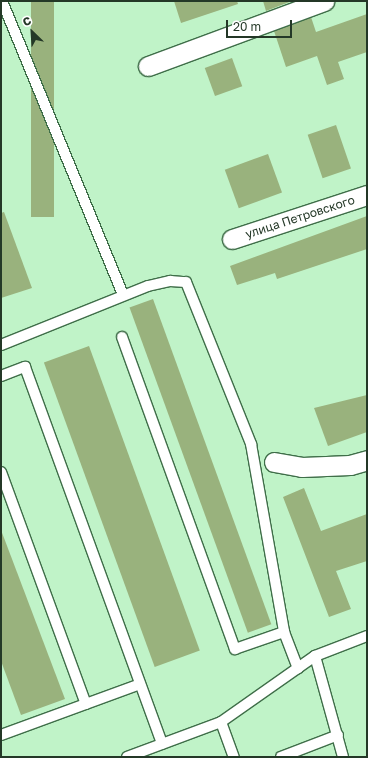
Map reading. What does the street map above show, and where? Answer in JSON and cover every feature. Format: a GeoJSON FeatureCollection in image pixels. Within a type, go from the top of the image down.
{"type":"FeatureCollection","features":[{"type":"Feature","properties":{"kind":"street"},"geometry":{"type":"LineString","coordinates":[[148,66],[324,1]]}},
{"type":"Feature","properties":{"kind":"street","name":"улица Петровского"},"geometry":{"type":"LineString","coordinates":[[232,239],[367,195]]}},
{"type":"Feature","properties":{"kind":"street"},"geometry":{"type":"LineString","coordinates":[[274,462],[302,467],[350,465],[367,460]]}},
{"type":"Feature","properties":{"kind":"lane"},"geometry":{"type":"LineString","coordinates":[[2,1],[123,295]]}},
{"type":"Feature","properties":{"kind":"lane"},"geometry":{"type":"LineString","coordinates":[[1,345],[123,295],[170,281],[186,282],[251,444],[284,632],[298,668]]}},
{"type":"Feature","properties":{"kind":"lane"},"geometry":{"type":"LineString","coordinates":[[122,337],[235,649],[284,632]]}},
{"type":"Feature","properties":{"kind":"lane"},"geometry":{"type":"LineString","coordinates":[[1,376],[24,367],[162,744]]}},
{"type":"Feature","properties":{"kind":"lane"},"geometry":{"type":"LineString","coordinates":[[1,472],[86,704]]}},
{"type":"Feature","properties":{"kind":"lane"},"geometry":{"type":"LineString","coordinates":[[127,757],[221,722],[315,656],[367,636]]}},
{"type":"Feature","properties":{"kind":"lane"},"geometry":{"type":"LineString","coordinates":[[315,656],[343,757]]}},
{"type":"Feature","properties":{"kind":"lane"},"geometry":{"type":"LineString","coordinates":[[1,735],[140,684]]}},
{"type":"Feature","properties":{"kind":"lane"},"geometry":{"type":"LineString","coordinates":[[221,722],[234,757]]}},
{"type":"Feature","properties":{"kind":"lane"},"geometry":{"type":"LineString","coordinates":[[281,757],[338,735]]}},
{"type":"Feature","properties":{"kind":"building"},"geometry":{"type":"Polygon","coordinates":[[[31,1],[54,1],[54,217],[31,217],[31,1]]]}},
{"type":"Feature","properties":{"kind":"building"},"geometry":{"type":"Polygon","coordinates":[[[174,1],[237,1],[238,4],[181,23],[174,1]]]}},
{"type":"Feature","properties":{"kind":"building"},"geometry":{"type":"Polygon","coordinates":[[[263,1],[292,1],[266,11],[263,1]]]}},
{"type":"Feature","properties":{"kind":"building"},"geometry":{"type":"Polygon","coordinates":[[[367,14],[367,52],[338,62],[344,79],[327,85],[317,56],[286,67],[274,31],[311,17],[316,32],[367,14]]]}},
{"type":"Feature","properties":{"kind":"building"},"geometry":{"type":"Polygon","coordinates":[[[232,58],[242,86],[215,96],[205,68],[232,58]]]}},
{"type":"Feature","properties":{"kind":"building"},"geometry":{"type":"Polygon","coordinates":[[[336,125],[351,168],[323,178],[308,135],[336,125]]]}},
{"type":"Feature","properties":{"kind":"building"},"geometry":{"type":"Polygon","coordinates":[[[268,154],[282,193],[239,208],[225,170],[268,154]]]}},
{"type":"Feature","properties":{"kind":"building"},"geometry":{"type":"Polygon","coordinates":[[[4,212],[32,288],[1,298],[1,213],[4,212]]]}},
{"type":"Feature","properties":{"kind":"building"},"geometry":{"type":"Polygon","coordinates":[[[367,216],[367,249],[277,279],[275,273],[237,285],[230,266],[367,216]]]}},
{"type":"Feature","properties":{"kind":"building"},"geometry":{"type":"Polygon","coordinates":[[[153,299],[271,624],[248,633],[130,308],[153,299]]]}},
{"type":"Feature","properties":{"kind":"building"},"geometry":{"type":"Polygon","coordinates":[[[89,346],[200,650],[155,667],[44,362],[89,346]]]}},
{"type":"Feature","properties":{"kind":"building"},"geometry":{"type":"Polygon","coordinates":[[[367,395],[367,432],[328,446],[314,408],[367,395]]]}},
{"type":"Feature","properties":{"kind":"building"},"geometry":{"type":"Polygon","coordinates":[[[304,488],[321,531],[367,514],[367,561],[336,571],[351,609],[329,617],[283,497],[304,488]]]}},
{"type":"Feature","properties":{"kind":"building"},"geometry":{"type":"Polygon","coordinates":[[[1,530],[65,699],[21,715],[1,661],[1,530]]]}}]}
